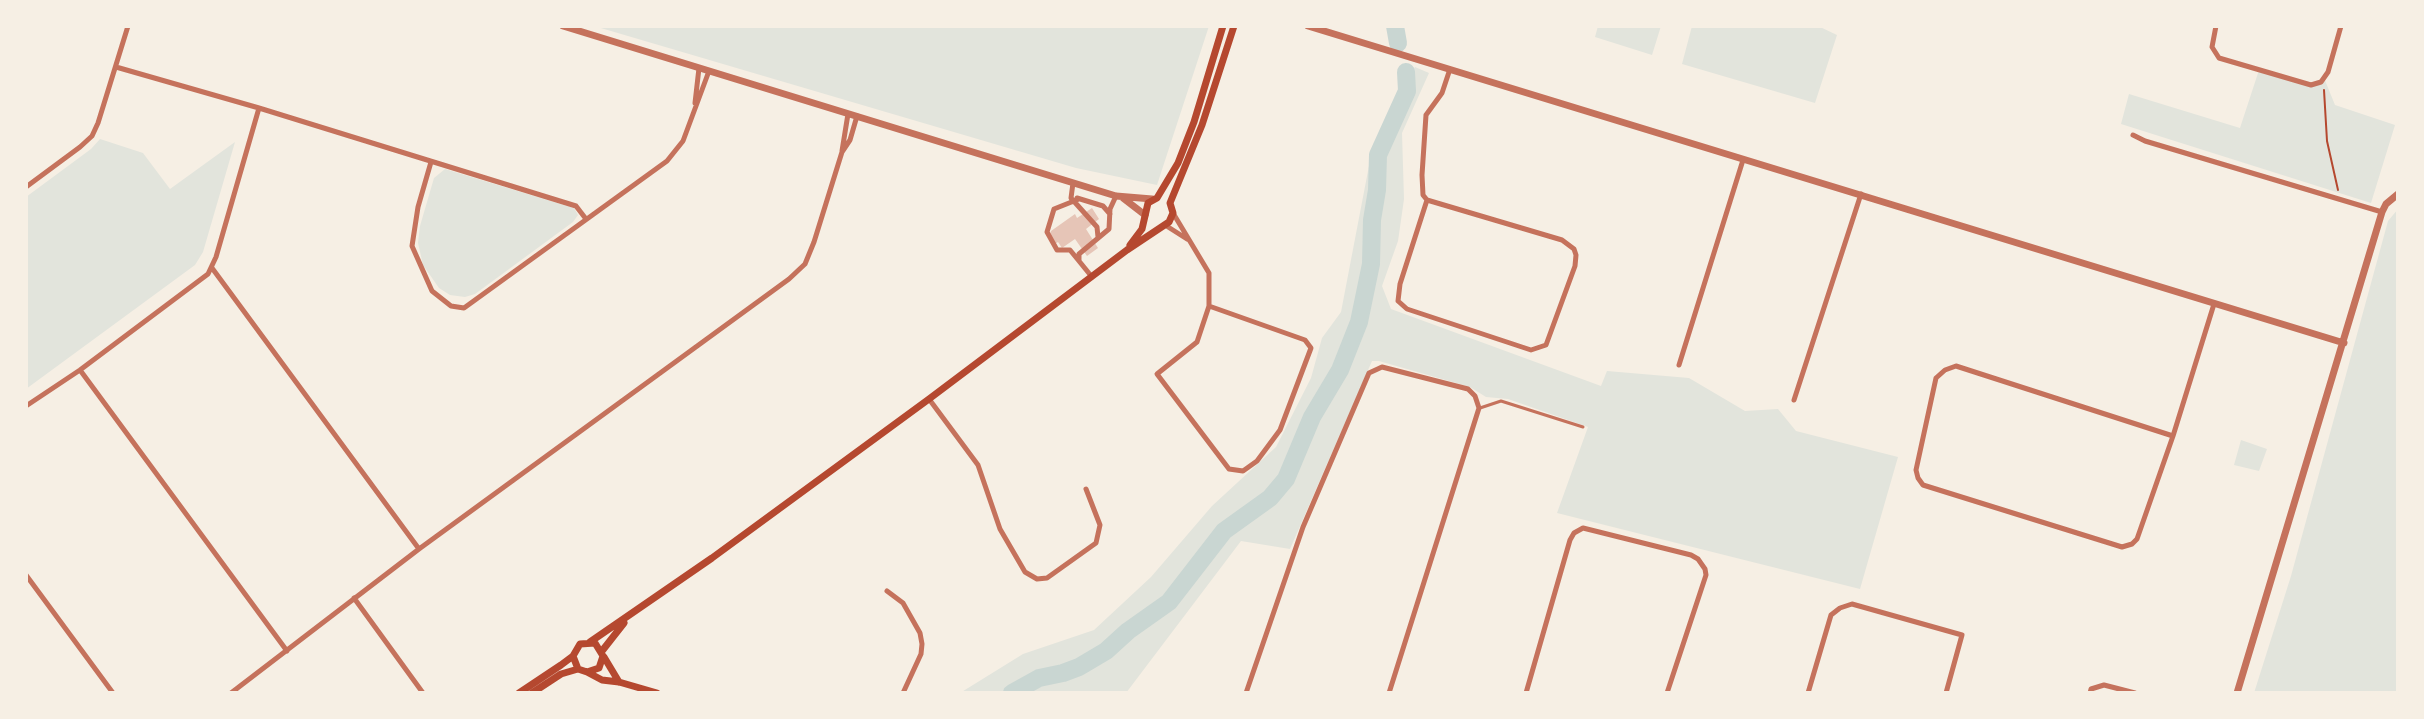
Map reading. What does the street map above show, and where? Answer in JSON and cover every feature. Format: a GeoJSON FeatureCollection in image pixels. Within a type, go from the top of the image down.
{"type":"FeatureCollection","features":[{"type":"Feature","properties":{"kind":"main road"},"geometry":{"type":"LineString","coordinates":[[1127,250],[1145,217],[1146,208],[1178,163],[1194,122],[1223,26]]}},
{"type":"Feature","properties":{"kind":"main road"},"geometry":{"type":"LineString","coordinates":[[519,693],[573,656],[576,647],[590,642],[628,618],[1163,225],[1173,213],[1170,203],[1202,125],[1234,26]]}},
{"type":"Feature","properties":{"kind":"main road"},"geometry":{"type":"LineString","coordinates":[[1154,199],[1170,203]]}},
{"type":"Feature","properties":{"kind":"main road"},"geometry":{"type":"LineString","coordinates":[[1145,217],[1163,225]]}},
{"type":"Feature","properties":{"kind":"main road"},"geometry":{"type":"LineString","coordinates":[[587,672],[599,668],[603,654],[628,618]]}},
{"type":"Feature","properties":{"kind":"main road"},"geometry":{"type":"LineString","coordinates":[[590,642],[603,654],[619,682]]}},
{"type":"Feature","properties":{"kind":"main road"},"geometry":{"type":"LineString","coordinates":[[573,656],[578,669]]}},
{"type":"Feature","properties":{"kind":"main road"},"geometry":{"type":"LineString","coordinates":[[532,693],[561,674],[578,669],[602,680],[657,693]]}},
{"type":"Feature","properties":{"kind":"street"},"geometry":{"type":"LineString","coordinates":[[26,187],[92,136],[128,26]]}},
{"type":"Feature","properties":{"kind":"street"},"geometry":{"type":"LineString","coordinates":[[563,26],[590,30],[699,68],[1072,186],[1119,197],[1154,199]]}},
{"type":"Feature","properties":{"kind":"street"},"geometry":{"type":"LineString","coordinates":[[1308,26],[2344,343]]}},
{"type":"Feature","properties":{"kind":"street"},"geometry":{"type":"LineString","coordinates":[[2216,26],[2212,47],[2219,58],[2311,85],[2321,82],[2328,72],[2341,26]]}},
{"type":"Feature","properties":{"kind":"street"},"geometry":{"type":"LineString","coordinates":[[116,67],[576,206],[586,219]]}},
{"type":"Feature","properties":{"kind":"street"},"geometry":{"type":"LineString","coordinates":[[431,162],[418,207],[412,246],[432,291],[451,306],[464,308],[667,161],[683,141],[695,104],[699,68]]}},
{"type":"Feature","properties":{"kind":"street"},"geometry":{"type":"LineString","coordinates":[[1427,200],[1397,294],[1401,305],[1531,350],[1546,345],[1575,266],[1574,249],[1562,240],[1427,200],[1423,195],[1425,121],[1442,93],[1450,69]]}},
{"type":"Feature","properties":{"kind":"street"},"geometry":{"type":"LineString","coordinates":[[695,104],[709,71]]}},
{"type":"Feature","properties":{"kind":"street"},"geometry":{"type":"LineString","coordinates":[[26,406],[200,281],[212,268],[259,108]]}},
{"type":"Feature","properties":{"kind":"street"},"geometry":{"type":"LineString","coordinates":[[231,693],[419,549],[789,279],[805,264],[814,242],[852,115]]}},
{"type":"Feature","properties":{"kind":"street"},"geometry":{"type":"LineString","coordinates":[[2133,135],[2382,212]]}},
{"type":"Feature","properties":{"kind":"street"},"geometry":{"type":"LineString","coordinates":[[1679,365],[1743,158]]}},
{"type":"Feature","properties":{"kind":"street"},"geometry":{"type":"LineString","coordinates":[[1072,186],[1076,200],[1097,227],[1099,234],[1095,241]]}},
{"type":"Feature","properties":{"kind":"street"},"geometry":{"type":"LineString","coordinates":[[1794,400],[1861,194]]}},
{"type":"Feature","properties":{"kind":"street"},"geometry":{"type":"LineString","coordinates":[[2237,693],[2382,212],[2398,194]]}},
{"type":"Feature","properties":{"kind":"street"},"geometry":{"type":"LineString","coordinates":[[1079,261],[1081,251],[1109,229],[1110,215],[1119,197]]}},
{"type":"Feature","properties":{"kind":"street"},"geometry":{"type":"LineString","coordinates":[[1119,197],[1145,217]]}},
{"type":"Feature","properties":{"kind":"street"},"geometry":{"type":"LineString","coordinates":[[1092,277],[1070,250],[1057,250],[1047,232],[1054,209],[1076,200],[1106,208],[1110,215]]}},
{"type":"Feature","properties":{"kind":"street"},"geometry":{"type":"LineString","coordinates":[[1173,213],[1209,273],[1209,306],[1197,342],[1157,374],[1229,469],[1243,471],[1257,461],[1280,430],[1311,348],[1305,340],[1209,306]]}},
{"type":"Feature","properties":{"kind":"street"},"geometry":{"type":"LineString","coordinates":[[1163,225],[1187,239]]}},
{"type":"Feature","properties":{"kind":"street"},"geometry":{"type":"LineString","coordinates":[[212,268],[419,549]]}},
{"type":"Feature","properties":{"kind":"street"},"geometry":{"type":"LineString","coordinates":[[2173,436],[1956,366],[1936,378],[1916,470],[1923,485],[2124,547],[2137,539],[2173,436],[2215,303]]}},
{"type":"Feature","properties":{"kind":"street"},"geometry":{"type":"LineString","coordinates":[[1246,693],[1303,527],[1369,373],[1382,367],[1468,389],[1475,396],[1479,408],[1389,693]]}},
{"type":"Feature","properties":{"kind":"street"},"geometry":{"type":"LineString","coordinates":[[80,370],[287,651]]}},
{"type":"Feature","properties":{"kind":"street"},"geometry":{"type":"LineString","coordinates":[[929,399],[978,465],[1000,529],[1025,572],[1037,579],[1047,578],[1096,543],[1100,525],[1086,489]]}},
{"type":"Feature","properties":{"kind":"street"},"geometry":{"type":"LineString","coordinates":[[1526,693],[1570,540],[1574,533],[1583,528],[1691,555],[1705,569],[1706,575],[1667,693]]}},
{"type":"Feature","properties":{"kind":"street"},"geometry":{"type":"LineString","coordinates":[[26,575],[113,693]]}},
{"type":"Feature","properties":{"kind":"street"},"geometry":{"type":"LineString","coordinates":[[887,591],[903,603],[920,633],[922,644],[921,654],[903,693]]}},
{"type":"Feature","properties":{"kind":"street"},"geometry":{"type":"LineString","coordinates":[[354,598],[423,693]]}},
{"type":"Feature","properties":{"kind":"street"},"geometry":{"type":"LineString","coordinates":[[1808,693],[1831,615],[1852,604],[1962,635],[1946,693]]}},
{"type":"Feature","properties":{"kind":"street"},"geometry":{"type":"LineString","coordinates":[[2090,693],[2091,689],[2104,685],[2135,693]]}},
{"type":"Feature","properties":{"kind":"lane"},"geometry":{"type":"LineString","coordinates":[[1479,408],[1501,401],[1583,427]]}},
{"type":"Feature","properties":{"kind":"path"},"geometry":{"type":"LineString","coordinates":[[2321,82],[2326,102],[2324,121],[2327,141],[2338,188],[2335,199]]}},
{"type":"Feature","properties":{"kind":"shaded area"},"geometry":{"type":"Polygon","coordinates":[[[594,26],[1209,26],[1157,185],[1076,168],[594,26]]]}},
{"type":"Feature","properties":{"kind":"shaded area"},"geometry":{"type":"Polygon","coordinates":[[[1598,26],[1661,26],[1652,55],[1595,37],[1598,26]]]}},
{"type":"Feature","properties":{"kind":"shaded area"},"geometry":{"type":"Polygon","coordinates":[[[1692,26],[1818,26],[1837,35],[1815,103],[1682,64],[1692,26]]]}},
{"type":"Feature","properties":{"kind":"shaded area"},"geometry":{"type":"Polygon","coordinates":[[[1415,67],[1429,73],[1402,133],[1404,199],[1398,241],[1382,286],[1391,309],[1601,386],[1607,371],[1689,378],[1745,411],[1778,409],[1796,431],[1898,457],[1860,589],[1557,513],[1588,427],[1508,399],[1486,397],[1470,387],[1372,361],[1290,549],[1241,541],[1126,693],[960,693],[1023,654],[1094,630],[1151,577],[1212,506],[1276,447],[1311,378],[1322,338],[1341,312],[1372,150],[1415,67]]]}},
{"type":"Feature","properties":{"kind":"shaded area"},"geometry":{"type":"Polygon","coordinates":[[[2259,70],[2307,85],[2324,78],[2335,105],[2395,125],[2371,203],[2121,124],[2129,94],[2240,128],[2259,70]]]}},
{"type":"Feature","properties":{"kind":"shaded area"},"geometry":{"type":"Polygon","coordinates":[[[100,139],[143,153],[170,189],[235,142],[203,252],[195,265],[26,389],[26,197],[100,139]]]}},
{"type":"Feature","properties":{"kind":"shaded area"},"geometry":{"type":"Polygon","coordinates":[[[445,169],[574,208],[578,215],[573,222],[475,294],[465,297],[450,295],[439,288],[423,265],[418,243],[434,178],[445,169]]]}},
{"type":"Feature","properties":{"kind":"shaded area"},"geometry":{"type":"Polygon","coordinates":[[[2398,209],[2398,693],[2254,693],[2291,576],[2388,221],[2398,209]]]}},
{"type":"Feature","properties":{"kind":"shaded area"},"geometry":{"type":"Polygon","coordinates":[[[2241,440],[2267,449],[2259,471],[2234,465],[2241,440]]]}},
{"type":"Feature","properties":{"kind":"building"},"geometry":{"type":"Polygon","coordinates":[[[1092,208],[1099,219],[1086,229],[1098,248],[1087,256],[1075,239],[1062,248],[1058,242],[1055,244],[1049,236],[1051,231],[1075,214],[1077,218],[1092,208]]]}},
{"type":"Feature","properties":{"kind":"waterway"},"geometry":{"type":"LineString","coordinates":[[1395,26],[1398,43]]}},
{"type":"Feature","properties":{"kind":"waterway"},"geometry":{"type":"LineString","coordinates":[[1012,693],[1039,678],[1079,667],[1106,651],[1169,602],[1224,531],[1270,498],[1286,479],[1312,417],[1340,370],[1359,322],[1371,264],[1378,155],[1407,91],[1406,72]]}}]}
